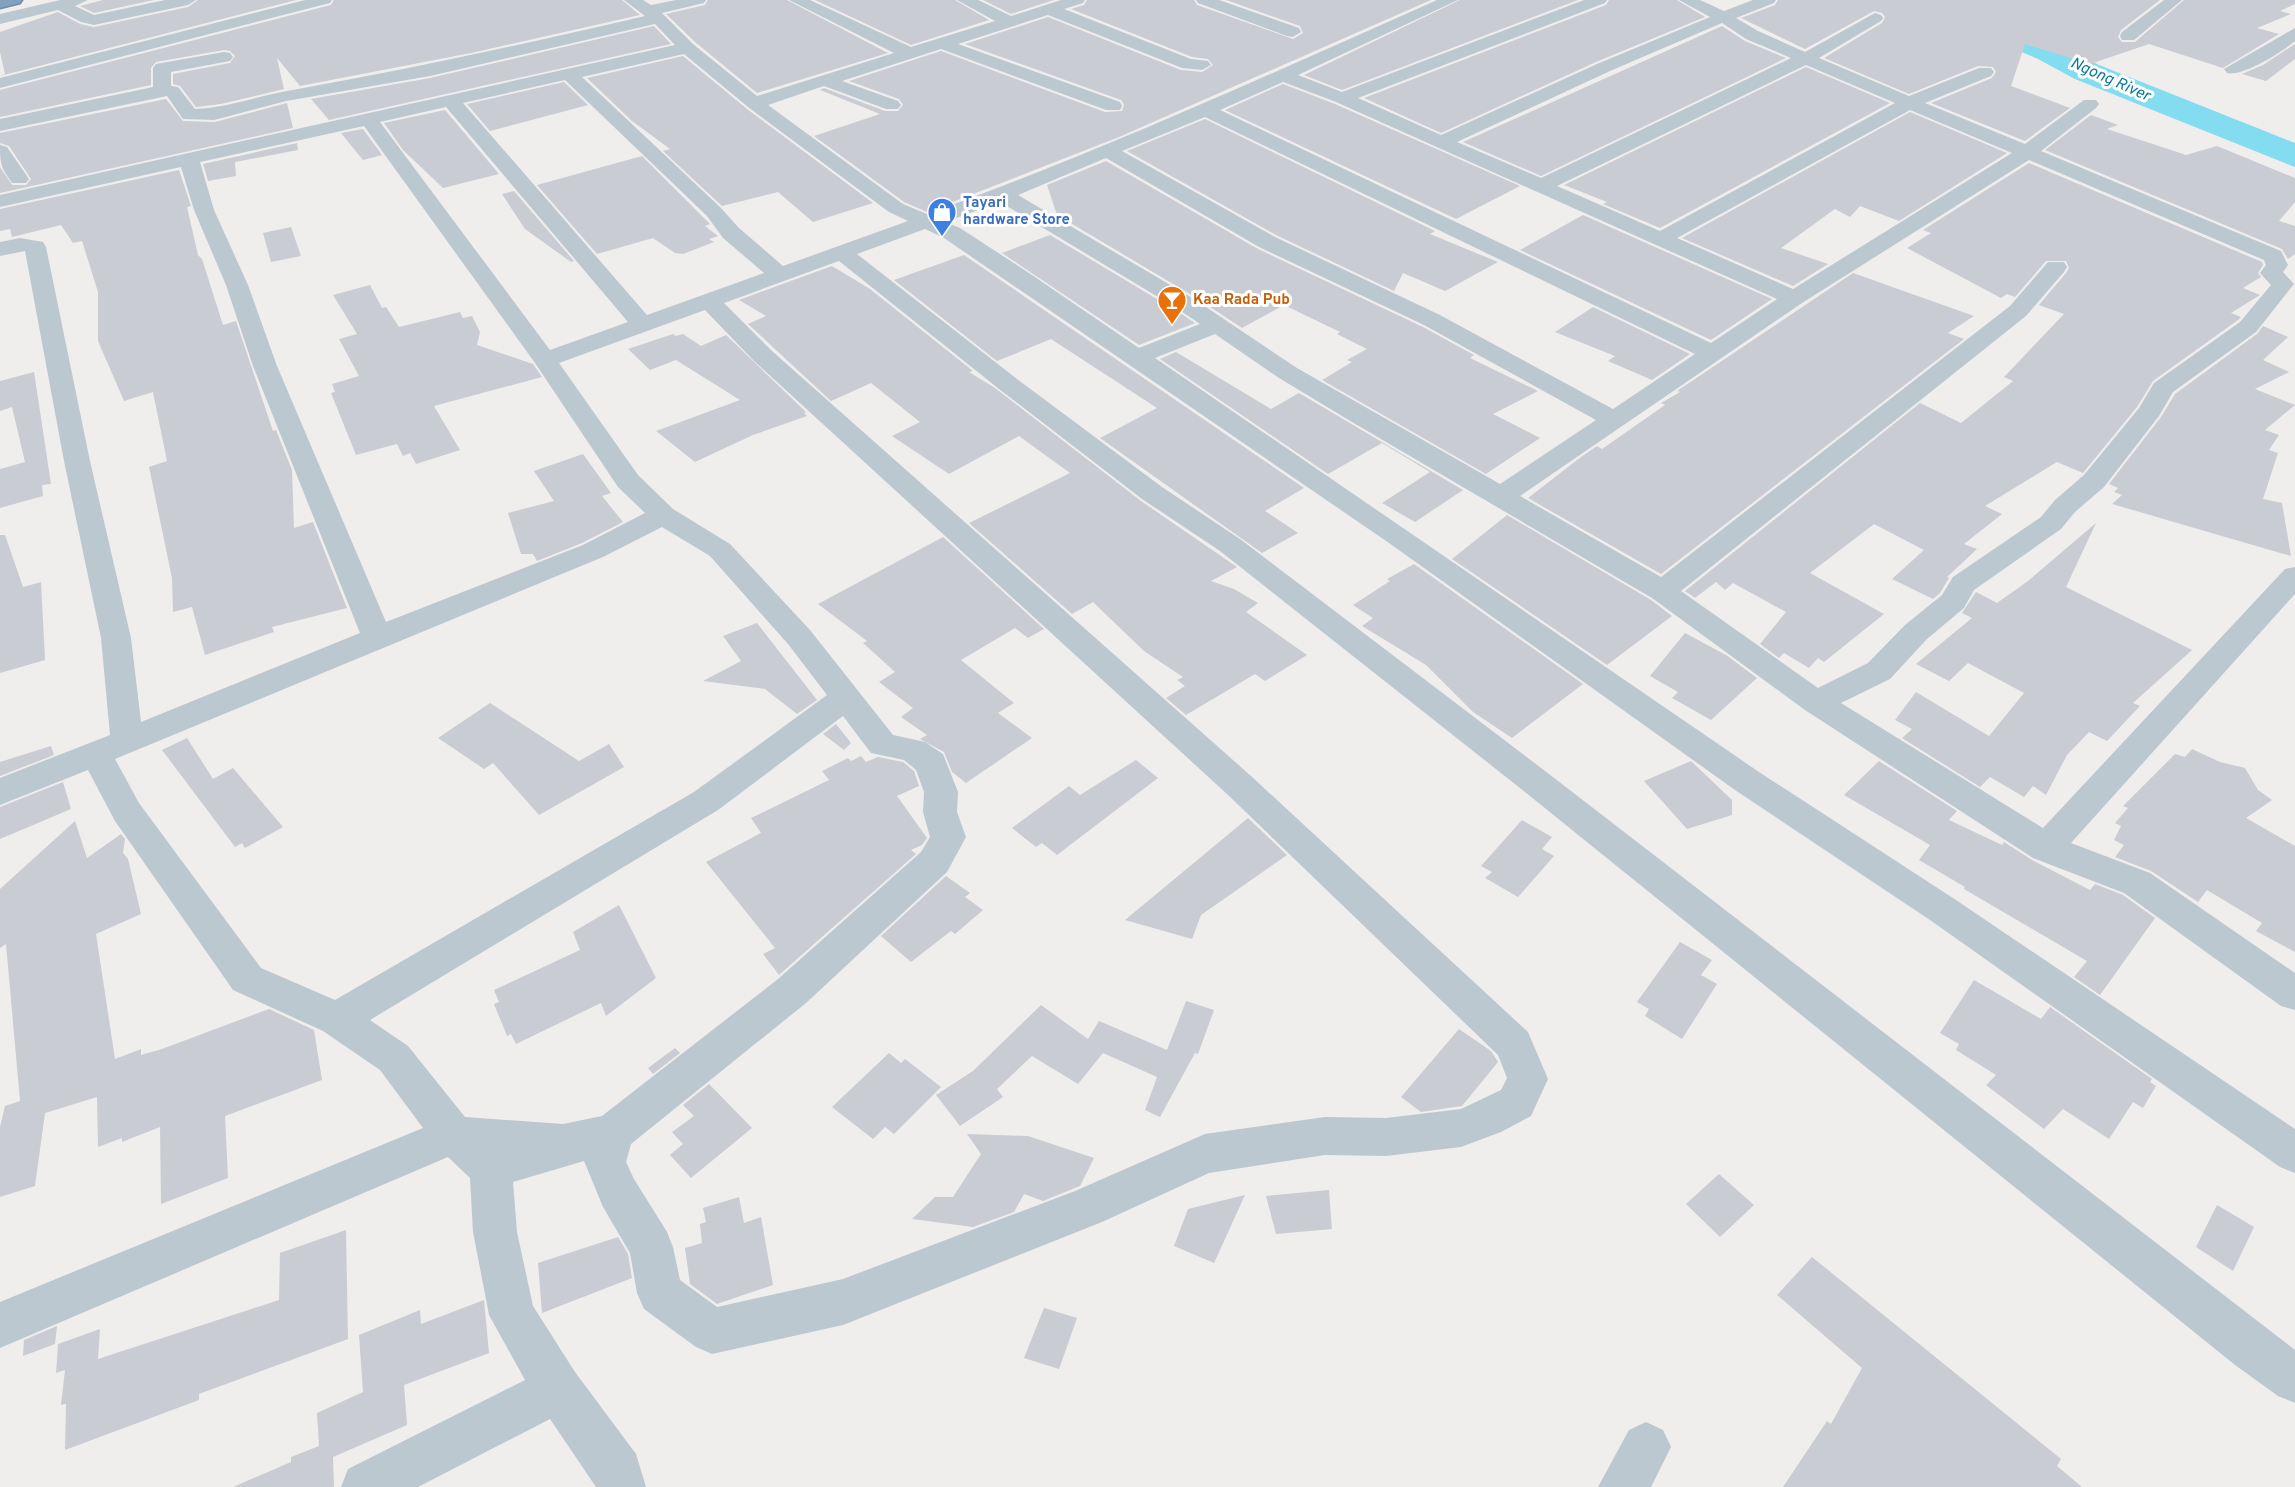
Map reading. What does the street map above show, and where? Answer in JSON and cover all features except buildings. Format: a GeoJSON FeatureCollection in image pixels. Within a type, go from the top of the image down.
{"type":"FeatureCollection","features":[{"type":"Feature","properties":{"kind":"highway"},"geometry":{"type":"LineString","coordinates":[[0,3],[14,0]]}},
{"type":"Feature","properties":{"kind":"street"},"geometry":{"type":"LineString","coordinates":[[0,19],[80,0]]}},
{"type":"Feature","properties":{"kind":"street"},"geometry":{"type":"LineString","coordinates":[[61,5],[87,19],[94,20],[188,0]]}},
{"type":"Feature","properties":{"kind":"street"},"geometry":{"type":"LineString","coordinates":[[0,83],[324,0]]}},
{"type":"Feature","properties":{"kind":"street"},"geometry":{"type":"LineString","coordinates":[[0,123],[162,91],[172,91],[190,115],[214,114],[286,96],[430,72],[647,10],[698,0]]}},
{"type":"Feature","properties":{"kind":"street"},"geometry":{"type":"LineString","coordinates":[[797,0],[911,54]]}},
{"type":"Feature","properties":{"kind":"street"},"geometry":{"type":"LineString","coordinates":[[965,0],[1010,21]]}},
{"type":"Feature","properties":{"kind":"street"},"geometry":{"type":"LineString","coordinates":[[754,103],[1077,0]]}},
{"type":"Feature","properties":{"kind":"street"},"geometry":{"type":"LineString","coordinates":[[1204,0],[1293,32]]}},
{"type":"Feature","properties":{"kind":"street"},"geometry":{"type":"LineString","coordinates":[[545,360],[707,299],[844,254],[1002,194],[1284,76],[1450,0]]}},
{"type":"Feature","properties":{"kind":"street"},"geometry":{"type":"LineString","coordinates":[[1341,98],[1599,0]]}},
{"type":"Feature","properties":{"kind":"street"},"geometry":{"type":"LineString","coordinates":[[1687,0],[1722,16],[1752,35],[1908,103],[2029,151],[2255,247],[2273,256],[2277,265],[2271,273],[2283,284],[2248,327],[2163,388],[2150,411],[2094,481],[2051,523],[1963,584],[1953,601],[1916,632],[1879,671],[1816,702]]}},
{"type":"Feature","properties":{"kind":"street"},"geometry":{"type":"LineString","coordinates":[[1441,142],[1722,16],[1768,0]]}},
{"type":"Feature","properties":{"kind":"street"},"geometry":{"type":"LineString","coordinates":[[2128,36],[2174,0]]}},
{"type":"Feature","properties":{"kind":"street"},"geometry":{"type":"LineString","coordinates":[[1048,9],[1188,64],[1202,65]]}},
{"type":"Feature","properties":{"kind":"street"},"geometry":{"type":"LineString","coordinates":[[647,10],[687,48],[754,103],[896,208],[952,233],[1137,357],[1747,781],[1943,910],[2295,1153]]}},
{"type":"Feature","properties":{"kind":"street"},"geometry":{"type":"LineString","coordinates":[[1541,186],[1806,58],[1875,18]]}},
{"type":"Feature","properties":{"kind":"street"},"geometry":{"type":"LineString","coordinates":[[0,34],[18,30]]}},
{"type":"Feature","properties":{"kind":"street"},"geometry":{"type":"LineString","coordinates":[[2233,69],[2280,45],[2295,33]]}},
{"type":"Feature","properties":{"kind":"street"},"geometry":{"type":"LineString","coordinates":[[943,44],[1113,106]]}},
{"type":"Feature","properties":{"kind":"street"},"geometry":{"type":"LineString","coordinates":[[0,201],[687,48]]}},
{"type":"Feature","properties":{"kind":"street"},"geometry":{"type":"LineString","coordinates":[[162,91],[160,63],[224,57]]}},
{"type":"Feature","properties":{"kind":"street"},"geometry":{"type":"LineString","coordinates":[[1660,239],[1908,103],[1985,72]]}},
{"type":"Feature","properties":{"kind":"street"},"geometry":{"type":"LineString","coordinates":[[570,75],[714,212],[731,233],[781,276]]}},
{"type":"Feature","properties":{"kind":"street"},"geometry":{"type":"LineString","coordinates":[[1284,76],[1341,98],[1794,298]]}},
{"type":"Feature","properties":{"kind":"street"},"geometry":{"type":"LineString","coordinates":[[826,81],[892,105]]}},
{"type":"Feature","properties":{"kind":"street"},"geometry":{"type":"LineString","coordinates":[[451,101],[642,323]]}},
{"type":"Feature","properties":{"kind":"street"},"geometry":{"type":"LineString","coordinates":[[1502,496],[1794,298],[2029,151],[2090,104]]}},
{"type":"Feature","properties":{"kind":"street"},"geometry":{"type":"LineString","coordinates":[[0,107],[5,119],[0,123]]}},
{"type":"Feature","properties":{"kind":"street"},"geometry":{"type":"LineString","coordinates":[[1205,110],[1712,353]]}},
{"type":"Feature","properties":{"kind":"street"},"geometry":{"type":"LineString","coordinates":[[368,118],[545,360],[628,481],[663,515],[720,550],[799,637],[844,699],[883,746],[914,750],[932,762],[940,792],[940,812],[948,837],[934,862],[792,991],[612,1133],[491,1169]]}},
{"type":"Feature","properties":{"kind":"street"},"geometry":{"type":"LineString","coordinates":[[0,151],[19,179]]}},
{"type":"Feature","properties":{"kind":"street"},"geometry":{"type":"LineString","coordinates":[[1108,151],[1267,242],[1432,320],[1614,420]]}},
{"type":"Feature","properties":{"kind":"street"},"geometry":{"type":"LineString","coordinates":[[189,159],[204,210],[223,258],[237,285],[265,366],[377,637]]}},
{"type":"Feature","properties":{"kind":"street"},"geometry":{"type":"LineString","coordinates":[[1002,194],[1217,325],[1288,373],[1361,417],[1502,496],[1662,591],[1816,702],[2046,848],[2137,883],[2295,994]]}},
{"type":"Feature","properties":{"kind":"street"},"geometry":{"type":"LineString","coordinates":[[0,249],[20,244],[35,247],[77,461],[116,638],[111,747],[127,812],[248,979],[337,1018],[394,1058],[454,1135],[491,1169],[495,1232],[513,1315],[558,1389],[618,1472],[621,1487]]}},
{"type":"Feature","properties":{"kind":"street"},"geometry":{"type":"LineString","coordinates":[[844,254],[1008,384],[1152,493],[1230,545],[1537,783],[2252,1348],[2295,1379]]}},
{"type":"Feature","properties":{"kind":"street"},"geometry":{"type":"LineString","coordinates":[[1662,591],[2018,311],[2056,267]]}},
{"type":"Feature","properties":{"kind":"street"},"geometry":{"type":"LineString","coordinates":[[612,1133],[605,1162],[618,1193],[651,1247],[660,1293],[712,1331],[843,1302],[1087,1207],[1205,1154],[1325,1136],[1386,1137],[1461,1128],[1486,1119],[1516,1103],[1528,1078],[1514,1044],[1239,785],[763,356],[707,299]]}},
{"type":"Feature","properties":{"kind":"street"},"geometry":{"type":"LineString","coordinates":[[1137,357],[1217,325]]}},
{"type":"Feature","properties":{"kind":"street"},"geometry":{"type":"LineString","coordinates":[[0,792],[593,551],[663,515]]}},
{"type":"Feature","properties":{"kind":"street"},"geometry":{"type":"LineString","coordinates":[[2046,848],[2295,576]]}},
{"type":"Feature","properties":{"kind":"street"},"geometry":{"type":"LineString","coordinates":[[337,1018],[706,801],[844,699]]}},
{"type":"Feature","properties":{"kind":"street"},"geometry":{"type":"LineString","coordinates":[[0,1325],[454,1135],[563,1143],[612,1133]]}},
{"type":"Feature","properties":{"kind":"street"},"geometry":{"type":"LineString","coordinates":[[366,1487],[558,1389]]}},
{"type":"Feature","properties":{"kind":"waterway","name":"Ngong River"},"geometry":{"type":"LineString","coordinates":[[1925,0],[2049,52],[2087,72],[2295,156]]}},
{"type":"Feature","properties":{"kind":"place","name":"Tayari hardware Store"},"geometry":{"type":"Point","coordinates":[942,238]}},
{"type":"Feature","properties":{"kind":"place","name":"Kaa Rada Pub"},"geometry":{"type":"Point","coordinates":[1172,326]}}]}
